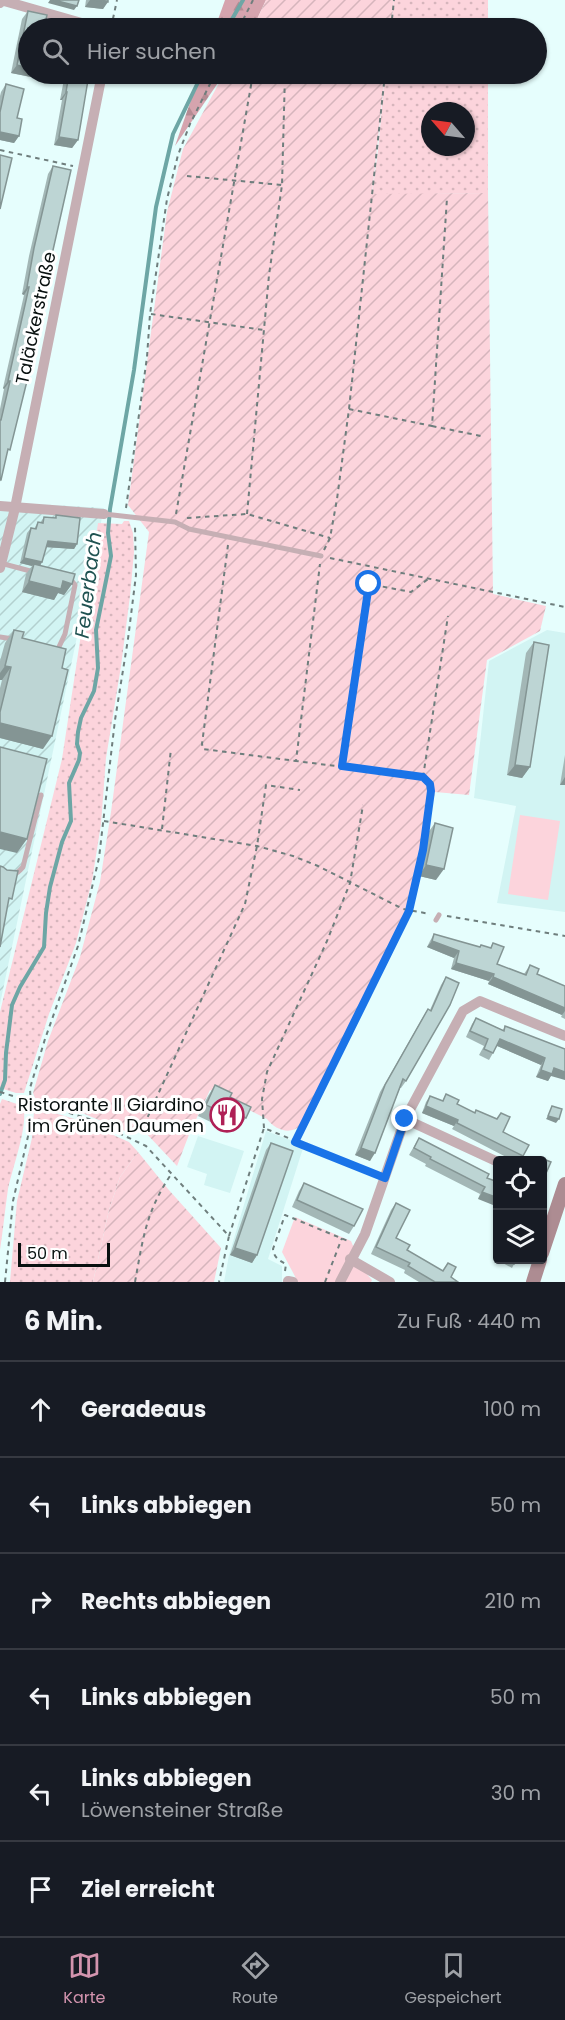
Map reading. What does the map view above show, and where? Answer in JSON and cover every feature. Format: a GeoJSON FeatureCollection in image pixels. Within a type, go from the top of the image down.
{"type":"FeatureCollection","features":[{"type":"Feature","properties":{"kind":"main road"},"geometry":{"type":"LineString","coordinates":[[547,1240],[565,1184]]}},
{"type":"Feature","properties":{"kind":"main road"},"geometry":{"type":"LineString","coordinates":[[533,1282],[539,1264]]}},
{"type":"Feature","properties":{"kind":"street"},"geometry":{"type":"LineString","coordinates":[[0,2],[61,18]]}},
{"type":"Feature","properties":{"kind":"street","name":"Taläckerstraße"},"geometry":{"type":"LineString","coordinates":[[0,565],[15,508],[100,84]]}},
{"type":"Feature","properties":{"kind":"street"},"geometry":{"type":"LineString","coordinates":[[0,506],[104,514]]}},
{"type":"Feature","properties":{"kind":"street"},"geometry":{"type":"LineString","coordinates":[[340,1282],[359,1245],[405,1119],[463,1011],[480,1001],[565,1036]]}},
{"type":"Feature","properties":{"kind":"street"},"geometry":{"type":"LineString","coordinates":[[405,1119],[493,1160]]}},
{"type":"Feature","properties":{"kind":"street"},"geometry":{"type":"LineString","coordinates":[[350,1259],[390,1282]]}},
{"type":"Feature","properties":{"kind":"lane"},"geometry":{"type":"LineString","coordinates":[[104,514],[176,522],[189,529],[321,556]]}},
{"type":"Feature","properties":{"kind":"lane"},"geometry":{"type":"LineString","coordinates":[[0,565],[46,574]]}},
{"type":"Feature","properties":{"kind":"lane"},"geometry":{"type":"LineString","coordinates":[[46,647],[58,649],[65,634],[75,585],[69,580],[57,577]]}},
{"type":"Feature","properties":{"kind":"lane"},"geometry":{"type":"LineString","coordinates":[[0,637],[23,642]]}},
{"type":"Feature","properties":{"kind":"lane"},"geometry":{"type":"LineString","coordinates":[[0,876],[17,874],[23,867],[41,795]]}},
{"type":"Feature","properties":{"kind":"path"},"geometry":{"type":"LineString","coordinates":[[113,18],[117,0]]}},
{"type":"Feature","properties":{"kind":"path"},"geometry":{"type":"LineString","coordinates":[[244,18],[253,0]]}},
{"type":"Feature","properties":{"kind":"path"},"geometry":{"type":"LineString","coordinates":[[391,18],[394,0]]}},
{"type":"Feature","properties":{"kind":"path"},"geometry":{"type":"LineString","coordinates":[[5,1282],[13,1201],[29,1132],[30,1088],[78,946],[99,858],[115,720],[129,639],[136,575],[136,536],[132,517],[125,507],[167,199],[178,155],[210,84]]}},
{"type":"Feature","properties":{"kind":"path"},"geometry":{"type":"LineString","coordinates":[[251,84],[176,522],[190,517],[247,514],[330,538]]}},
{"type":"Feature","properties":{"kind":"path"},"geometry":{"type":"LineString","coordinates":[[247,514],[269,274],[282,185],[285,84]]}},
{"type":"Feature","properties":{"kind":"path"},"geometry":{"type":"LineString","coordinates":[[296,761],[316,581],[321,556],[330,538],[349,409],[384,84]]}},
{"type":"Feature","properties":{"kind":"path"},"geometry":{"type":"LineString","coordinates":[[0,150],[83,168]]}},
{"type":"Feature","properties":{"kind":"path"},"geometry":{"type":"LineString","coordinates":[[187,176],[282,185]]}},
{"type":"Feature","properties":{"kind":"path"},"geometry":{"type":"LineString","coordinates":[[432,426],[447,198]]}},
{"type":"Feature","properties":{"kind":"path"},"geometry":{"type":"LineString","coordinates":[[150,314],[264,330]]}},
{"type":"Feature","properties":{"kind":"path"},"geometry":{"type":"LineString","coordinates":[[349,409],[481,436]]}},
{"type":"Feature","properties":{"kind":"path"},"geometry":{"type":"LineString","coordinates":[[230,536],[203,749],[423,777],[430,784],[431,791],[423,850],[409,911],[295,1142]]}},
{"type":"Feature","properties":{"kind":"path"},"geometry":{"type":"LineString","coordinates":[[321,556],[565,607]]}},
{"type":"Feature","properties":{"kind":"path"},"geometry":{"type":"LineString","coordinates":[[342,766],[369,584],[411,592],[428,579]]}},
{"type":"Feature","properties":{"kind":"path"},"geometry":{"type":"LineString","coordinates":[[423,777],[447,616]]}},
{"type":"Feature","properties":{"kind":"path"},"geometry":{"type":"LineString","coordinates":[[162,829],[171,749]]}},
{"type":"Feature","properties":{"kind":"path"},"geometry":{"type":"LineString","coordinates":[[144,1125],[244,904],[257,846],[266,785],[300,789]]}},
{"type":"Feature","properties":{"kind":"path"},"geometry":{"type":"LineString","coordinates":[[219,1282],[229,1236],[264,1128],[262,1099],[267,1071],[327,941],[350,884],[363,805]]}},
{"type":"Feature","properties":{"kind":"path"},"geometry":{"type":"LineString","coordinates":[[104,821],[257,846],[293,856],[409,911],[565,936]]}},
{"type":"Feature","properties":{"kind":"path"},"geometry":{"type":"LineString","coordinates":[[0,1092],[89,1119],[146,1146],[229,1236]]}},
{"type":"Feature","properties":{"kind":"path"},"geometry":{"type":"LineString","coordinates":[[264,1128],[385,1178]]}},
{"type":"Feature","properties":{"kind":"path"},"geometry":{"type":"LineString","coordinates":[[135,1282],[146,1225],[157,1195],[172,1173]]}},
{"type":"Feature","properties":{"kind":"path"},"geometry":{"type":"LineString","coordinates":[[290,1282],[285,1275],[286,1264],[278,1260],[273,1249],[285,1215],[359,1245]]}},
{"type":"Feature","properties":{"kind":"path"},"geometry":{"type":"LineString","coordinates":[[325,1282],[342,1238]]}},
{"type":"Feature","properties":{"kind":"shaded area"},"geometry":{"type":"Polygon","coordinates":[[[266,0],[394,0],[392,18],[258,18],[266,0]]]}},
{"type":"Feature","properties":{"kind":"shaded area"},"geometry":{"type":"Polygon","coordinates":[[[394,0],[488,0],[488,18],[392,18],[394,0]]]}},
{"type":"Feature","properties":{"kind":"shaded area"},"geometry":{"type":"Polygon","coordinates":[[[219,84],[384,84],[372,194],[488,193],[493,594],[546,606],[540,631],[487,660],[469,795],[435,792],[418,876],[406,912],[300,1126],[287,1131],[278,1128],[267,1119],[210,1090],[177,1166],[144,1131],[136,1128],[132,1134],[80,1112],[35,1098],[33,1093],[48,1041],[80,957],[100,882],[149,532],[128,505],[167,212],[183,149],[219,84]]]}},
{"type":"Feature","properties":{"kind":"shaded area"},"geometry":{"type":"Polygon","coordinates":[[[384,84],[488,84],[488,193],[372,195],[384,84]]]}},
{"type":"Feature","properties":{"kind":"shaded area"},"geometry":{"type":"Polygon","coordinates":[[[0,502],[104,508],[0,1004],[0,502]]]}},
{"type":"Feature","properties":{"kind":"shaded area"},"geometry":{"type":"Polygon","coordinates":[[[124,521],[129,521],[133,533],[134,552],[92,881],[76,943],[49,1014],[24,1093],[16,1093],[0,1088],[0,1012],[62,759],[98,523],[122,524],[124,521]]]}},
{"type":"Feature","properties":{"kind":"shaded area"},"geometry":{"type":"Polygon","coordinates":[[[547,630],[565,633],[565,912],[497,903],[516,806],[474,798],[489,661],[547,630]]]}},
{"type":"Feature","properties":{"kind":"shaded area"},"geometry":{"type":"Polygon","coordinates":[[[520,815],[560,821],[548,900],[508,894],[520,815]]]}},
{"type":"Feature","properties":{"kind":"shaded area"},"geometry":{"type":"Polygon","coordinates":[[[2,1099],[23,1106],[24,1124],[8,1189],[0,1250],[0,1104],[2,1099]]]}},
{"type":"Feature","properties":{"kind":"shaded area"},"geometry":{"type":"Polygon","coordinates":[[[42,1109],[84,1122],[129,1142],[138,1152],[120,1177],[109,1210],[93,1282],[10,1282],[17,1201],[32,1138],[34,1111],[42,1109]]]}},
{"type":"Feature","properties":{"kind":"shaded area"},"geometry":{"type":"Polygon","coordinates":[[[266,1131],[304,1145],[268,1259],[282,1266],[282,1282],[224,1282],[229,1255],[266,1131]]]}},
{"type":"Feature","properties":{"kind":"shaded area"},"geometry":{"type":"Polygon","coordinates":[[[198,1136],[244,1151],[230,1193],[204,1185],[207,1174],[187,1167],[198,1136]]]}},
{"type":"Feature","properties":{"kind":"shaded area"},"geometry":{"type":"Polygon","coordinates":[[[138,1152],[221,1248],[214,1282],[93,1282],[109,1210],[120,1177],[138,1152]]]}},
{"type":"Feature","properties":{"kind":"shaded area"},"geometry":{"type":"Polygon","coordinates":[[[295,1217],[351,1241],[363,1270],[372,1280],[371,1282],[298,1282],[282,1252],[295,1217]]]}},
{"type":"Feature","properties":{"kind":"green space"},"geometry":{"type":"Polygon","coordinates":[[[225,0],[266,0],[258,18],[219,18],[225,0]]]}},
{"type":"Feature","properties":{"kind":"green space"},"geometry":{"type":"Polygon","coordinates":[[[197,84],[217,84],[175,146],[197,84]]]}},
{"type":"Feature","properties":{"kind":"building"},"geometry":{"type":"Polygon","coordinates":[[[54,0],[79,0],[77,6],[54,0]]]}},
{"type":"Feature","properties":{"kind":"building"},"geometry":{"type":"Polygon","coordinates":[[[28,11],[47,15],[46,18],[27,18],[28,11]]]}},
{"type":"Feature","properties":{"kind":"building"},"geometry":{"type":"Polygon","coordinates":[[[6,84],[24,89],[17,118],[22,119],[19,136],[0,132],[0,112],[6,84]]]}},
{"type":"Feature","properties":{"kind":"building"},"geometry":{"type":"Polygon","coordinates":[[[67,84],[87,84],[78,140],[59,137],[67,84]]]}},
{"type":"Feature","properties":{"kind":"building"},"geometry":{"type":"Polygon","coordinates":[[[0,155],[12,158],[0,209],[0,155]]]}},
{"type":"Feature","properties":{"kind":"building"},"geometry":{"type":"Polygon","coordinates":[[[53,166],[71,170],[26,385],[0,480],[0,420],[29,287],[27,287],[34,248],[53,166]]]}},
{"type":"Feature","properties":{"kind":"building"},"geometry":{"type":"Polygon","coordinates":[[[56,515],[80,518],[77,544],[48,541],[42,562],[24,558],[31,528],[36,529],[38,522],[43,523],[44,517],[56,518],[56,515]]]}},
{"type":"Feature","properties":{"kind":"building"},"geometry":{"type":"Polygon","coordinates":[[[34,564],[75,574],[72,584],[63,581],[61,589],[29,581],[34,564]]]}},
{"type":"Feature","properties":{"kind":"building"},"geometry":{"type":"Polygon","coordinates":[[[14,630],[24,632],[22,638],[66,649],[62,668],[68,670],[52,736],[0,723],[0,712],[11,667],[5,666],[14,630]]]}},
{"type":"Feature","properties":{"kind":"building"},"geometry":{"type":"Polygon","coordinates":[[[534,642],[549,645],[530,767],[515,765],[534,642]]]}},
{"type":"Feature","properties":{"kind":"building"},"geometry":{"type":"Polygon","coordinates":[[[0,747],[47,759],[27,839],[0,832],[0,747]]]}},
{"type":"Feature","properties":{"kind":"building"},"geometry":{"type":"Polygon","coordinates":[[[435,823],[453,828],[444,869],[426,865],[435,823]]]}},
{"type":"Feature","properties":{"kind":"building"},"geometry":{"type":"Polygon","coordinates":[[[0,866],[7,870],[18,871],[12,899],[9,898],[0,947],[0,866]]]}},
{"type":"Feature","properties":{"kind":"building"},"geometry":{"type":"Polygon","coordinates":[[[434,934],[480,947],[481,945],[491,948],[493,943],[504,947],[497,964],[526,975],[530,965],[539,969],[537,974],[565,986],[565,1008],[493,977],[494,974],[456,963],[459,951],[432,941],[434,934]]]}},
{"type":"Feature","properties":{"kind":"building"},"geometry":{"type":"Polygon","coordinates":[[[446,977],[459,983],[450,1005],[406,1081],[403,1079],[375,1153],[361,1148],[385,1085],[428,1009],[431,1011],[446,977]]]}},
{"type":"Feature","properties":{"kind":"building"},"geometry":{"type":"Polygon","coordinates":[[[476,1018],[504,1031],[505,1026],[565,1049],[565,1072],[554,1068],[552,1074],[541,1070],[545,1058],[500,1039],[493,1053],[484,1049],[488,1039],[470,1031],[476,1018]]]}},
{"type":"Feature","properties":{"kind":"building"},"geometry":{"type":"Polygon","coordinates":[[[215,1085],[232,1093],[230,1097],[251,1107],[246,1118],[225,1108],[223,1113],[206,1105],[215,1085]]]}},
{"type":"Feature","properties":{"kind":"building"},"geometry":{"type":"Polygon","coordinates":[[[446,1094],[459,1100],[457,1104],[475,1113],[476,1110],[497,1119],[501,1113],[510,1117],[503,1132],[529,1145],[523,1156],[457,1123],[458,1120],[426,1106],[430,1096],[443,1101],[446,1094]]]}},
{"type":"Feature","properties":{"kind":"building"},"geometry":{"type":"Polygon","coordinates":[[[552,1106],[562,1109],[559,1119],[548,1116],[552,1106]]]}},
{"type":"Feature","properties":{"kind":"building"},"geometry":{"type":"Polygon","coordinates":[[[419,1138],[489,1174],[487,1178],[493,1180],[493,1196],[482,1192],[485,1187],[430,1159],[431,1157],[414,1148],[419,1138]]]}},
{"type":"Feature","properties":{"kind":"building"},"geometry":{"type":"Polygon","coordinates":[[[271,1143],[293,1151],[257,1255],[235,1248],[271,1143]]]}},
{"type":"Feature","properties":{"kind":"building"},"geometry":{"type":"Polygon","coordinates":[[[304,1183],[363,1209],[354,1226],[297,1200],[304,1183]]]}},
{"type":"Feature","properties":{"kind":"building"},"geometry":{"type":"Polygon","coordinates":[[[396,1203],[410,1210],[396,1238],[410,1245],[407,1250],[443,1271],[448,1263],[456,1267],[451,1277],[458,1282],[435,1282],[408,1266],[410,1263],[376,1247],[396,1203]]]}},
{"type":"Feature","properties":{"kind":"waterway","name":"Feuerbach"},"geometry":{"type":"LineString","coordinates":[[233,18],[243,0]]}},
{"type":"Feature","properties":{"kind":"waterway","name":"Feuerbach"},"geometry":{"type":"LineString","coordinates":[[0,1094],[5,1080],[12,1005],[44,947],[50,887],[62,842],[71,821],[69,783],[79,760],[80,753],[77,744],[81,718],[94,691],[98,668],[96,630],[111,556],[108,533],[110,509],[134,370],[156,207],[173,134],[197,84]]}},
{"type":"Feature","properties":{"kind":"place","name":"Ristorante Il Giardino im Grünen Daumen"},"geometry":{"type":"Point","coordinates":[227,1115]}},
{"type":"Feature","properties":{"kind":"route"},"geometry":{"type":"LineString","coordinates":[[369,584],[342,766],[423,777],[428,780],[431,791],[423,850],[409,911],[295,1142],[385,1178],[405,1119]]}}]}
